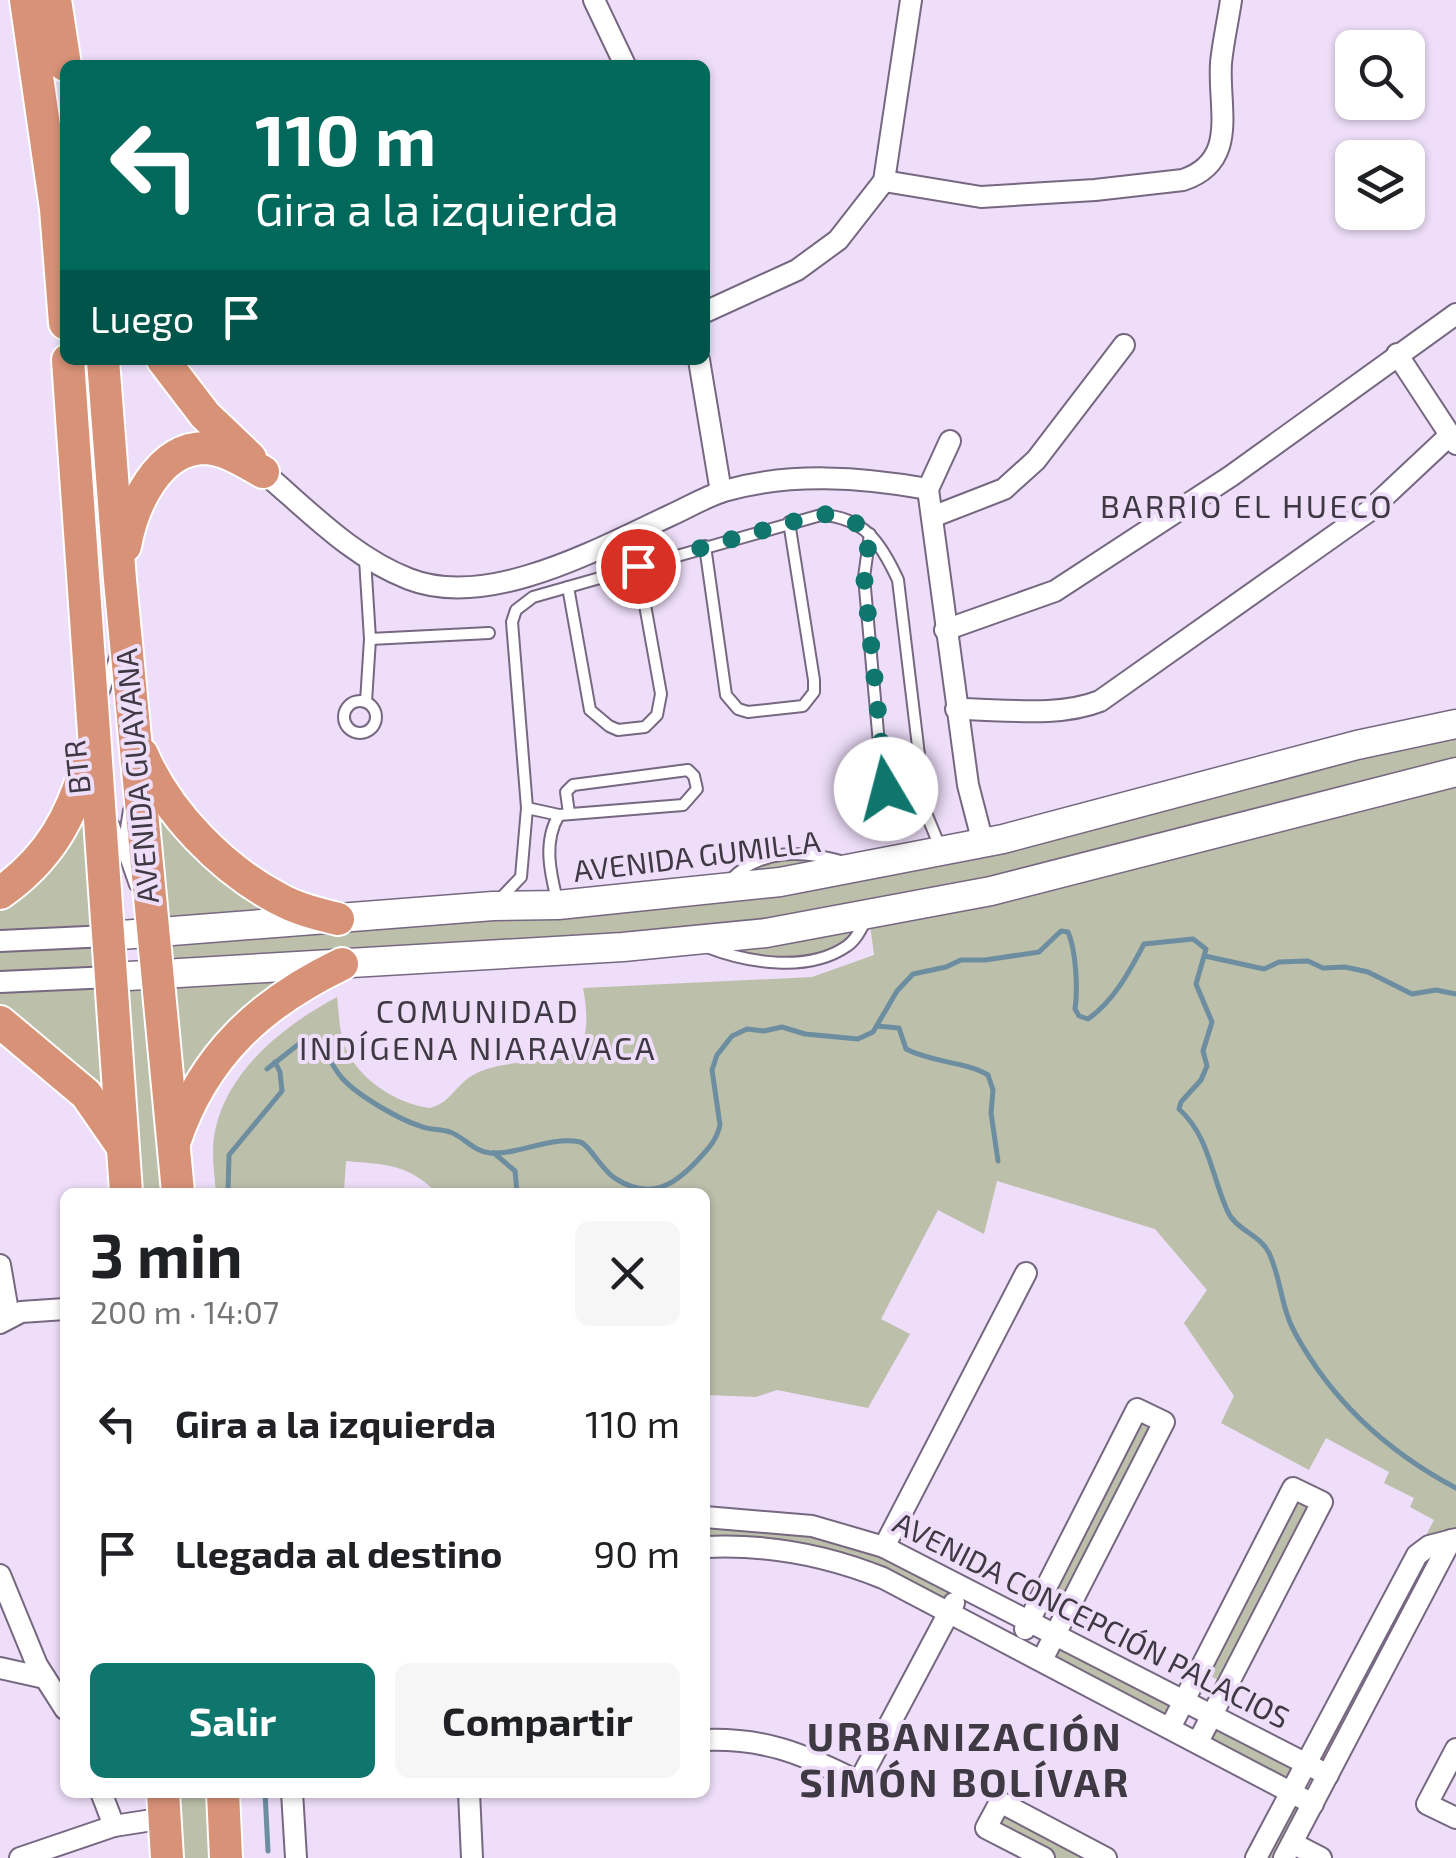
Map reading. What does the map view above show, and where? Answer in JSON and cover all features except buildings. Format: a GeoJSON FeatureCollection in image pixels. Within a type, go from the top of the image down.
{"type":"FeatureCollection","features":[{"type":"Feature","properties":{"kind":"highway"},"geometry":{"type":"LineString","coordinates":[[26,0],[60,260]]}},
{"type":"Feature","properties":{"kind":"highway"},"geometry":{"type":"LineString","coordinates":[[55,0],[64,60]]}},
{"type":"Feature","properties":{"kind":"highway","name":"AVENIDA GUAYANA"},"geometry":{"type":"LineString","coordinates":[[68,365],[126,1188]]}},
{"type":"Feature","properties":{"kind":"highway","name":"AVENIDA GUAYANA"},"geometry":{"type":"LineString","coordinates":[[103,365],[124,631],[178,1188]]}},
{"type":"Feature","properties":{"kind":"highway"},"geometry":{"type":"LineString","coordinates":[[167,365],[206,415],[264,472]]}},
{"type":"Feature","properties":{"kind":"highway"},"geometry":{"type":"LineString","coordinates":[[120,580],[129,522],[145,487],[172,459],[202,448],[230,454],[264,472]]}},
{"type":"Feature","properties":{"kind":"highway"},"geometry":{"type":"LineString","coordinates":[[134,734],[156,784],[209,845],[260,888],[282,901],[338,919]]}},
{"type":"Feature","properties":{"kind":"highway"},"geometry":{"type":"LineString","coordinates":[[0,892],[24,876],[59,835],[78,796],[93,742]]}},
{"type":"Feature","properties":{"kind":"highway"},"geometry":{"type":"LineString","coordinates":[[173,1147],[203,1078],[232,1044],[285,994],[342,964]]}},
{"type":"Feature","properties":{"kind":"highway"},"geometry":{"type":"LineString","coordinates":[[0,1022],[86,1094],[123,1148]]}},
{"type":"Feature","properties":{"kind":"highway"},"geometry":{"type":"LineString","coordinates":[[223,1798],[226,1858]]}},
{"type":"Feature","properties":{"kind":"highway"},"geometry":{"type":"LineString","coordinates":[[164,1806],[167,1858]]}},
{"type":"Feature","properties":{"kind":"main road","name":"AVENIDA GUMILLA"},"geometry":{"type":"LineString","coordinates":[[108,936],[492,906],[558,905],[719,890],[864,868],[942,853],[1357,745],[1456,724]]}},
{"type":"Feature","properties":{"kind":"main road"},"geometry":{"type":"LineString","coordinates":[[111,977],[766,933],[1079,870],[1456,772]]}},
{"type":"Feature","properties":{"kind":"street"},"geometry":{"type":"LineString","coordinates":[[594,0],[623,60]]}},
{"type":"Feature","properties":{"kind":"street"},"geometry":{"type":"LineString","coordinates":[[710,310],[796,270],[838,240],[884,181],[911,0]]}},
{"type":"Feature","properties":{"kind":"street"},"geometry":{"type":"LineString","coordinates":[[884,181],[981,197],[1183,180],[1208,166],[1220,147],[1222,63],[1231,0]]}},
{"type":"Feature","properties":{"kind":"street"},"geometry":{"type":"LineString","coordinates":[[945,630],[1055,591],[1231,476],[1456,314]]}},
{"type":"Feature","properties":{"kind":"street"},"geometry":{"type":"LineString","coordinates":[[932,517],[1004,489],[1036,460],[1124,346]]}},
{"type":"Feature","properties":{"kind":"street"},"geometry":{"type":"LineString","coordinates":[[956,709],[1052,710],[1100,701],[1369,511],[1453,440],[1397,354]]}},
{"type":"Feature","properties":{"kind":"street"},"geometry":{"type":"LineString","coordinates":[[701,365],[720,492]]}},
{"type":"Feature","properties":{"kind":"street"},"geometry":{"type":"LineString","coordinates":[[950,441],[928,489],[956,709],[968,785],[983,843]]}},
{"type":"Feature","properties":{"kind":"street"},"geometry":{"type":"LineString","coordinates":[[264,472],[365,560],[414,581],[476,588],[565,564],[720,492],[764,482],[868,478],[928,489]]}},
{"type":"Feature","properties":{"kind":"street"},"geometry":{"type":"LineString","coordinates":[[0,941],[108,936]]}},
{"type":"Feature","properties":{"kind":"street"},"geometry":{"type":"LineString","coordinates":[[0,982],[111,977]]}},
{"type":"Feature","properties":{"kind":"street"},"geometry":{"type":"LineString","coordinates":[[0,1265],[5,1320],[32,1311],[60,1308]]}},
{"type":"Feature","properties":{"kind":"street"},"geometry":{"type":"LineString","coordinates":[[884,1546],[1026,1273]]}},
{"type":"Feature","properties":{"kind":"street"},"geometry":{"type":"LineString","coordinates":[[1016,1646],[1137,1409],[1164,1422],[1042,1660]]}},
{"type":"Feature","properties":{"kind":"street"},"geometry":{"type":"LineString","coordinates":[[1170,1728],[1293,1488],[1322,1502],[1198,1742]]}},
{"type":"Feature","properties":{"kind":"street","name":"AVENIDA CONCEPCIÓN PALACIOS"},"geometry":{"type":"LineString","coordinates":[[710,1517],[812,1526],[884,1546],[1328,1775]]}},
{"type":"Feature","properties":{"kind":"street"},"geometry":{"type":"LineString","coordinates":[[1256,1858],[1418,1552],[1453,1540]]}},
{"type":"Feature","properties":{"kind":"street"},"geometry":{"type":"LineString","coordinates":[[1321,1858],[1288,1851],[1453,1540]]}},
{"type":"Feature","properties":{"kind":"street","name":"AVENIDA CONCEPCIÓN PALACIOS"},"geometry":{"type":"LineString","coordinates":[[710,1547],[762,1548],[829,1560],[883,1578],[1313,1804]]}},
{"type":"Feature","properties":{"kind":"street"},"geometry":{"type":"LineString","coordinates":[[0,1575],[30,1650],[60,1701]]}},
{"type":"Feature","properties":{"kind":"street"},"geometry":{"type":"LineString","coordinates":[[710,1740],[733,1739],[781,1747],[857,1780],[865,1773],[964,1586]]}},
{"type":"Feature","properties":{"kind":"street"},"geometry":{"type":"LineString","coordinates":[[0,1668],[45,1678]]}},
{"type":"Feature","properties":{"kind":"street"},"geometry":{"type":"LineString","coordinates":[[1456,1749],[1427,1804],[1456,1818]]}},
{"type":"Feature","properties":{"kind":"street"},"geometry":{"type":"LineString","coordinates":[[103,1798],[114,1826]]}},
{"type":"Feature","properties":{"kind":"street"},"geometry":{"type":"LineString","coordinates":[[292,1798],[296,1858]]}},
{"type":"Feature","properties":{"kind":"street"},"geometry":{"type":"LineString","coordinates":[[469,1798],[472,1858]]}},
{"type":"Feature","properties":{"kind":"street"},"geometry":{"type":"LineString","coordinates":[[1044,1858],[986,1828],[1000,1802],[1106,1858]]}},
{"type":"Feature","properties":{"kind":"street"},"geometry":{"type":"LineString","coordinates":[[20,1858],[164,1806]]}},
{"type":"Feature","properties":{"kind":"lane"},"geometry":{"type":"LineString","coordinates":[[492,906],[521,876],[527,808],[512,622],[516,610],[533,597],[820,514],[858,522],[884,550],[898,580],[926,813],[942,853]]}},
{"type":"Feature","properties":{"kind":"lane"},"geometry":{"type":"LineString","coordinates":[[705,546],[726,695],[738,709],[748,712],[803,706],[814,692],[814,680],[788,522]]}},
{"type":"Feature","properties":{"kind":"lane"},"geometry":{"type":"LineString","coordinates":[[870,534],[864,576],[882,776],[886,789],[896,799],[926,813]]}},
{"type":"Feature","properties":{"kind":"lane"},"geometry":{"type":"LineString","coordinates":[[365,560],[370,638],[366,702]]}},
{"type":"Feature","properties":{"kind":"lane"},"geometry":{"type":"LineString","coordinates":[[568,587],[590,710],[618,730],[645,726],[657,716],[661,694],[638,566]]}},
{"type":"Feature","properties":{"kind":"lane","name":"BTR"},"geometry":{"type":"LineString","coordinates":[[108,936],[130,802],[114,690],[124,631]]}},
{"type":"Feature","properties":{"kind":"lane"},"geometry":{"type":"LineString","coordinates":[[370,638],[489,633]]}},
{"type":"Feature","properties":{"kind":"lane","name":"BTR"},"geometry":{"type":"LineString","coordinates":[[85,638],[114,690]]}},
{"type":"Feature","properties":{"kind":"lane","name":"BTR"},"geometry":{"type":"LineString","coordinates":[[114,690],[98,713],[109,812],[152,932]]}},
{"type":"Feature","properties":{"kind":"lane"},"geometry":{"type":"LineString","coordinates":[[527,808],[564,814],[683,805],[697,789],[694,776],[688,770],[574,785],[566,792],[564,814],[549,842],[550,874],[558,905]]}},
{"type":"Feature","properties":{"kind":"green space"},"geometry":{"type":"Polygon","coordinates":[[[1456,724],[1456,1535],[1328,1775],[1306,1764],[1291,1792],[1198,1742],[1212,1715],[1306,1763],[1434,1520],[1410,1507],[1414,1498],[1384,1483],[1389,1472],[1326,1438],[1309,1470],[1221,1423],[1234,1396],[1184,1323],[1207,1290],[1155,1229],[997,1181],[984,1234],[938,1210],[881,1319],[910,1334],[868,1408],[777,1390],[756,1397],[710,1395],[710,1188],[431,1188],[405,1171],[346,1161],[344,1188],[216,1188],[215,1131],[232,1088],[279,1035],[337,997],[342,1039],[358,1068],[391,1095],[430,1108],[473,1075],[495,1067],[557,1059],[572,1053],[582,1042],[586,1021],[583,988],[812,977],[874,955],[869,917],[854,940],[826,955],[761,963],[690,941],[342,964],[203,1079],[179,1188],[126,1188],[123,1148],[0,1022],[0,893],[24,876],[93,742],[111,977],[156,974],[156,784],[307,911],[719,890],[743,866],[800,853],[864,868],[1456,724]]]}},
{"type":"Feature","properties":{"kind":"green space"},"geometry":{"type":"Polygon","coordinates":[[[1137,1409],[1164,1422],[1072,1602],[1046,1588],[1137,1409]]]}},
{"type":"Feature","properties":{"kind":"green space"},"geometry":{"type":"Polygon","coordinates":[[[1293,1488],[1322,1502],[1227,1685],[1200,1670],[1293,1488]]]}},
{"type":"Feature","properties":{"kind":"green space"},"geometry":{"type":"Polygon","coordinates":[[[710,1517],[790,1522],[963,1586],[950,1611],[868,1572],[710,1548],[710,1517]]]}},
{"type":"Feature","properties":{"kind":"green space"},"geometry":{"type":"Polygon","coordinates":[[[1056,1634],[1184,1700],[1170,1728],[1042,1660],[1056,1634]]]}},
{"type":"Feature","properties":{"kind":"green space"},"geometry":{"type":"Polygon","coordinates":[[[1291,1792],[1313,1804],[1284,1858],[1256,1858],[1291,1792]]]}},
{"type":"Feature","properties":{"kind":"green space"},"geometry":{"type":"Polygon","coordinates":[[[163,1798],[223,1798],[226,1858],[167,1858],[163,1798]]]}},
{"type":"Feature","properties":{"kind":"green space"},"geometry":{"type":"Polygon","coordinates":[[[1000,1802],[1106,1858],[1044,1858],[986,1828],[1000,1802]]]}},
{"type":"Feature","properties":{"kind":"waterway"},"geometry":{"type":"LineString","coordinates":[[655,1188],[679,1178],[714,1141],[720,1125],[712,1070],[717,1055],[732,1036],[747,1029],[782,1027],[805,1034],[858,1039],[873,1032],[897,991],[913,974],[961,960],[1039,952],[1061,931],[1068,932],[1073,949],[1075,1009],[1079,1016],[1088,1019],[1113,995],[1144,944],[1193,939],[1206,949],[1196,984],[1212,1022],[1203,1051],[1207,1066],[1179,1109],[1203,1143],[1227,1210],[1269,1253],[1290,1323],[1326,1381],[1385,1441],[1456,1488]]}},
{"type":"Feature","properties":{"kind":"waterway"},"geometry":{"type":"LineString","coordinates":[[1205,956],[1264,969],[1279,962],[1308,961],[1323,968],[1368,972],[1412,994],[1436,990],[1456,994]]}},
{"type":"Feature","properties":{"kind":"waterway"},"geometry":{"type":"LineString","coordinates":[[877,1026],[899,1028],[906,1049],[916,1054],[988,1075],[993,1090],[991,1113],[998,1161]]}},
{"type":"Feature","properties":{"kind":"waterway"},"geometry":{"type":"LineString","coordinates":[[267,1069],[304,1040],[318,1039],[349,1085],[411,1123],[450,1132],[490,1153],[557,1141],[580,1142],[616,1179],[637,1188]]}},
{"type":"Feature","properties":{"kind":"waterway"},"geometry":{"type":"LineString","coordinates":[[228,1188],[229,1155],[282,1091],[275,1062]]}},
{"type":"Feature","properties":{"kind":"waterway"},"geometry":{"type":"LineString","coordinates":[[494,1153],[515,1171],[517,1188]]}},
{"type":"Feature","properties":{"kind":"waterway"},"geometry":{"type":"LineString","coordinates":[[265,1798],[268,1851]]}},
{"type":"Feature","properties":{"kind":"district","name":"BARRIO EL HUECO"},"geometry":{"type":"Point","coordinates":[1247,507]}},
{"type":"Feature","properties":{"kind":"district","name":"COMUNIDAD INDÍGENA NIARAVACA"},"geometry":{"type":"Point","coordinates":[478,1030]}},
{"type":"Feature","properties":{"kind":"district","name":"URBANIZACIÓN SIMÓN BOLÍVAR"},"geometry":{"type":"Point","coordinates":[965,1760]}},
{"type":"Feature","properties":{"kind":"route"},"geometry":{"type":"LineString","coordinates":[[638,566],[820,514],[858,522],[870,534],[864,576],[886,789]]}}]}
